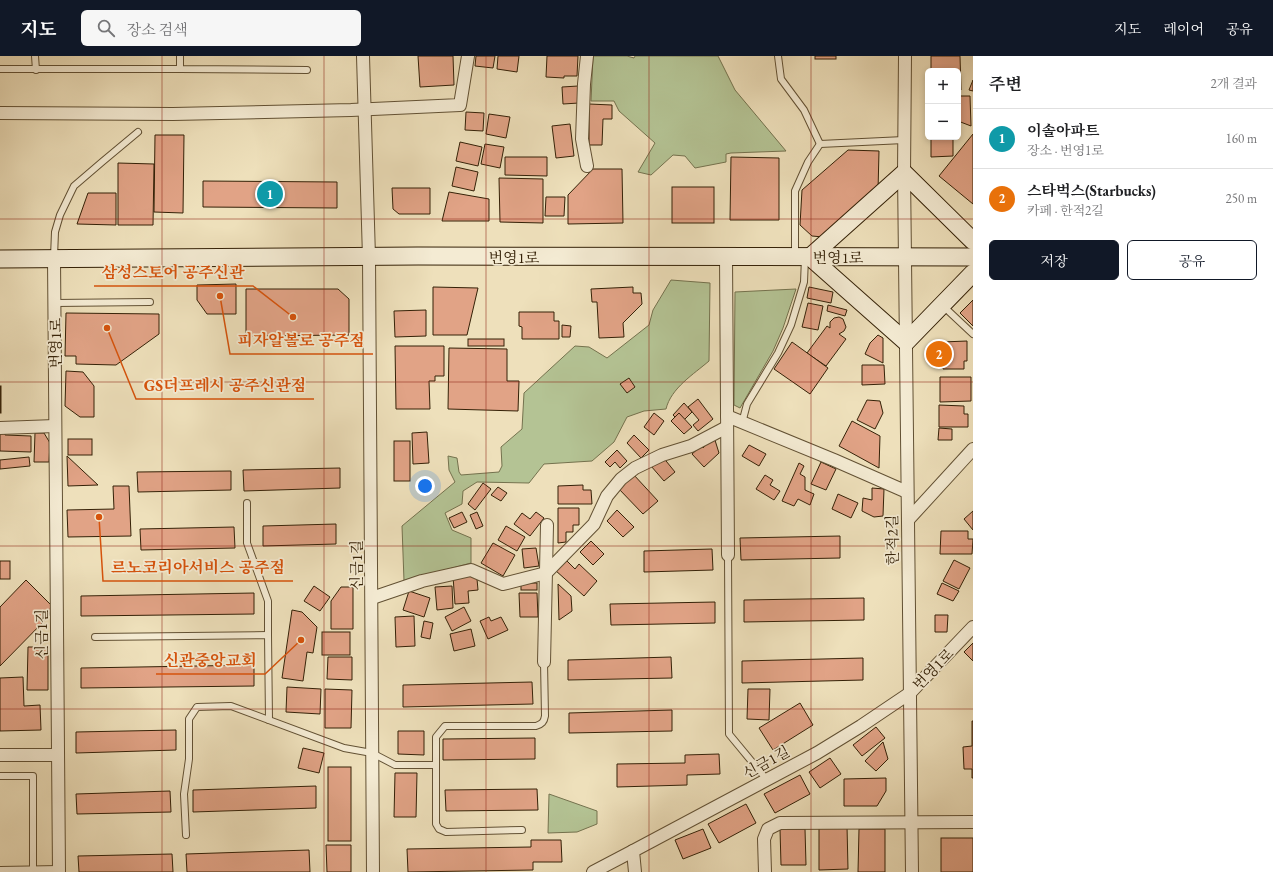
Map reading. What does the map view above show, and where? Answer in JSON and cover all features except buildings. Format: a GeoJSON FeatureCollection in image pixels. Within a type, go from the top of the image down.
{"type":"FeatureCollection","features":[{"type":"Feature","properties":{"kind":"main road"},"geometry":{"type":"LineString","coordinates":[[973,241],[904,173],[803,257],[906,342],[973,273]]}},
{"type":"Feature","properties":{"kind":"main road","name":"번영1로"},"geometry":{"type":"LineString","coordinates":[[0,259],[369,257],[973,257]]}},
{"type":"Feature","properties":{"kind":"street","name":"신금1길"},"geometry":{"type":"LineString","coordinates":[[363,56],[369,257],[373,872]]}},
{"type":"Feature","properties":{"kind":"street"},"geometry":{"type":"LineString","coordinates":[[0,114],[173,114],[364,110],[460,105],[468,56]]}},
{"type":"Feature","properties":{"kind":"street"},"geometry":{"type":"LineString","coordinates":[[586,166],[582,139],[584,84],[587,56]]}},
{"type":"Feature","properties":{"kind":"street","name":"한적2길"},"geometry":{"type":"LineString","coordinates":[[905,56],[904,173],[912,872]]}},
{"type":"Feature","properties":{"kind":"street"},"geometry":{"type":"LineString","coordinates":[[726,257],[728,555]]}},
{"type":"Feature","properties":{"kind":"street","name":"번영1로"},"geometry":{"type":"LineString","coordinates":[[54,259],[56,426]]}},
{"type":"Feature","properties":{"kind":"street"},"geometry":{"type":"LineString","coordinates":[[372,598],[422,581],[471,570],[503,584],[546,573],[594,524],[607,496],[621,480],[635,468],[662,455],[691,446],[727,422],[742,423],[834,460],[907,492]]}},
{"type":"Feature","properties":{"kind":"street","name":"신금1길"},"geometry":{"type":"LineString","coordinates":[[56,426],[59,871]]}},
{"type":"Feature","properties":{"kind":"street"},"geometry":{"type":"LineString","coordinates":[[0,428],[56,426]]}},
{"type":"Feature","properties":{"kind":"street"},"geometry":{"type":"LineString","coordinates":[[908,520],[973,449]]}},
{"type":"Feature","properties":{"kind":"street"},"geometry":{"type":"LineString","coordinates":[[544,662],[547,525]]}},
{"type":"Feature","properties":{"kind":"street","name":"번영1로"},"geometry":{"type":"LineString","coordinates":[[910,693],[973,627]]}},
{"type":"Feature","properties":{"kind":"street","name":"신금1길"},"geometry":{"type":"LineString","coordinates":[[592,872],[767,780],[861,726],[910,693]]}},
{"type":"Feature","properties":{"kind":"street"},"geometry":{"type":"LineString","coordinates":[[0,755],[58,755]]}},
{"type":"Feature","properties":{"kind":"street"},"geometry":{"type":"LineString","coordinates":[[765,872],[764,839],[768,829],[780,823],[973,822]]}},
{"type":"Feature","properties":{"kind":"street"},"geometry":{"type":"LineString","coordinates":[[633,851],[634,872]]}},
{"type":"Feature","properties":{"kind":"lane"},"geometry":{"type":"LineString","coordinates":[[35,56],[36,70]]}},
{"type":"Feature","properties":{"kind":"lane"},"geometry":{"type":"LineString","coordinates":[[180,56],[180,70]]}},
{"type":"Feature","properties":{"kind":"lane"},"geometry":{"type":"LineString","coordinates":[[772,56],[778,58],[781,79],[804,110],[820,144]]}},
{"type":"Feature","properties":{"kind":"lane"},"geometry":{"type":"LineString","coordinates":[[0,70],[307,70]]}},
{"type":"Feature","properties":{"kind":"lane"},"geometry":{"type":"LineString","coordinates":[[54,259],[54,232],[74,186],[138,132]]}},
{"type":"Feature","properties":{"kind":"lane"},"geometry":{"type":"LineString","coordinates":[[820,144],[904,140]]}},
{"type":"Feature","properties":{"kind":"lane"},"geometry":{"type":"LineString","coordinates":[[742,423],[747,404],[778,353],[791,325],[804,282],[803,257],[795,192],[808,162],[820,144]]}},
{"type":"Feature","properties":{"kind":"lane"},"geometry":{"type":"LineString","coordinates":[[55,303],[150,302]]}},
{"type":"Feature","properties":{"kind":"lane"},"geometry":{"type":"LineString","coordinates":[[942,305],[973,334]]}},
{"type":"Feature","properties":{"kind":"lane"},"geometry":{"type":"LineString","coordinates":[[247,503],[247,543],[268,601],[269,720]]}},
{"type":"Feature","properties":{"kind":"lane"},"geometry":{"type":"LineString","coordinates":[[728,555],[729,734],[767,780]]}},
{"type":"Feature","properties":{"kind":"lane"},"geometry":{"type":"LineString","coordinates":[[95,637],[268,635]]}},
{"type":"Feature","properties":{"kind":"lane"},"geometry":{"type":"LineString","coordinates":[[522,830],[446,832],[439,829],[436,824],[436,737],[445,726],[540,725],[544,721],[545,716],[544,662]]}},
{"type":"Feature","properties":{"kind":"lane"},"geometry":{"type":"LineString","coordinates":[[186,835],[184,794],[189,759],[189,719],[197,706],[231,706],[344,748],[372,754],[395,765],[436,765]]}},
{"type":"Feature","properties":{"kind":"lane"},"geometry":{"type":"LineString","coordinates":[[0,776],[34,776],[33,869]]}},
{"type":"Feature","properties":{"kind":"lane"},"geometry":{"type":"LineString","coordinates":[[0,870],[33,869],[59,871]]}},
{"type":"Feature","properties":{"kind":"green space"},"geometry":{"type":"Polygon","coordinates":[[[593,56],[627,56],[634,58],[635,56],[718,56],[735,90],[786,151],[731,153],[726,154],[726,162],[695,168],[685,156],[673,155],[651,175],[638,172],[655,143],[619,111],[614,101],[591,101],[593,56]]]}},
{"type":"Feature","properties":{"kind":"green space"},"geometry":{"type":"Polygon","coordinates":[[[671,280],[710,283],[709,361],[678,388],[669,401],[666,409],[644,411],[627,417],[614,442],[592,461],[544,464],[529,483],[477,482],[463,491],[462,504],[445,513],[452,530],[471,538],[471,563],[404,581],[402,526],[455,482],[449,470],[448,456],[457,458],[459,472],[461,475],[499,472],[502,466],[501,447],[522,429],[524,393],[575,346],[589,347],[607,358],[649,325],[653,310],[671,280]]]}},
{"type":"Feature","properties":{"kind":"green space"},"geometry":{"type":"Polygon","coordinates":[[[796,289],[783,328],[773,351],[740,408],[734,405],[735,292],[796,289]]]}},
{"type":"Feature","properties":{"kind":"green space"},"geometry":{"type":"Polygon","coordinates":[[[549,794],[597,811],[597,824],[577,832],[548,833],[549,794]]]}},
{"type":"Feature","properties":{"kind":"place","name":"이솔아파트"},"geometry":{"type":"Point","coordinates":[270,194]}},
{"type":"Feature","properties":{"kind":"place","name":"피자알볼로 공주점"},"geometry":{"type":"Point","coordinates":[220,296]}},
{"type":"Feature","properties":{"kind":"place","name":"삼성스토어 공주신관"},"geometry":{"type":"Point","coordinates":[293,317]}},
{"type":"Feature","properties":{"kind":"place","name":"GS더프레시 공주신관점"},"geometry":{"type":"Point","coordinates":[107,328]}},
{"type":"Feature","properties":{"kind":"place","name":"스타벅스(Starbucks)"},"geometry":{"type":"Point","coordinates":[939,354]}},
{"type":"Feature","properties":{"kind":"place","name":"르노코리아서비스 공주점"},"geometry":{"type":"Point","coordinates":[99,517]}},
{"type":"Feature","properties":{"kind":"place","name":"신관중앙교회"},"geometry":{"type":"Point","coordinates":[301,640]}}]}
